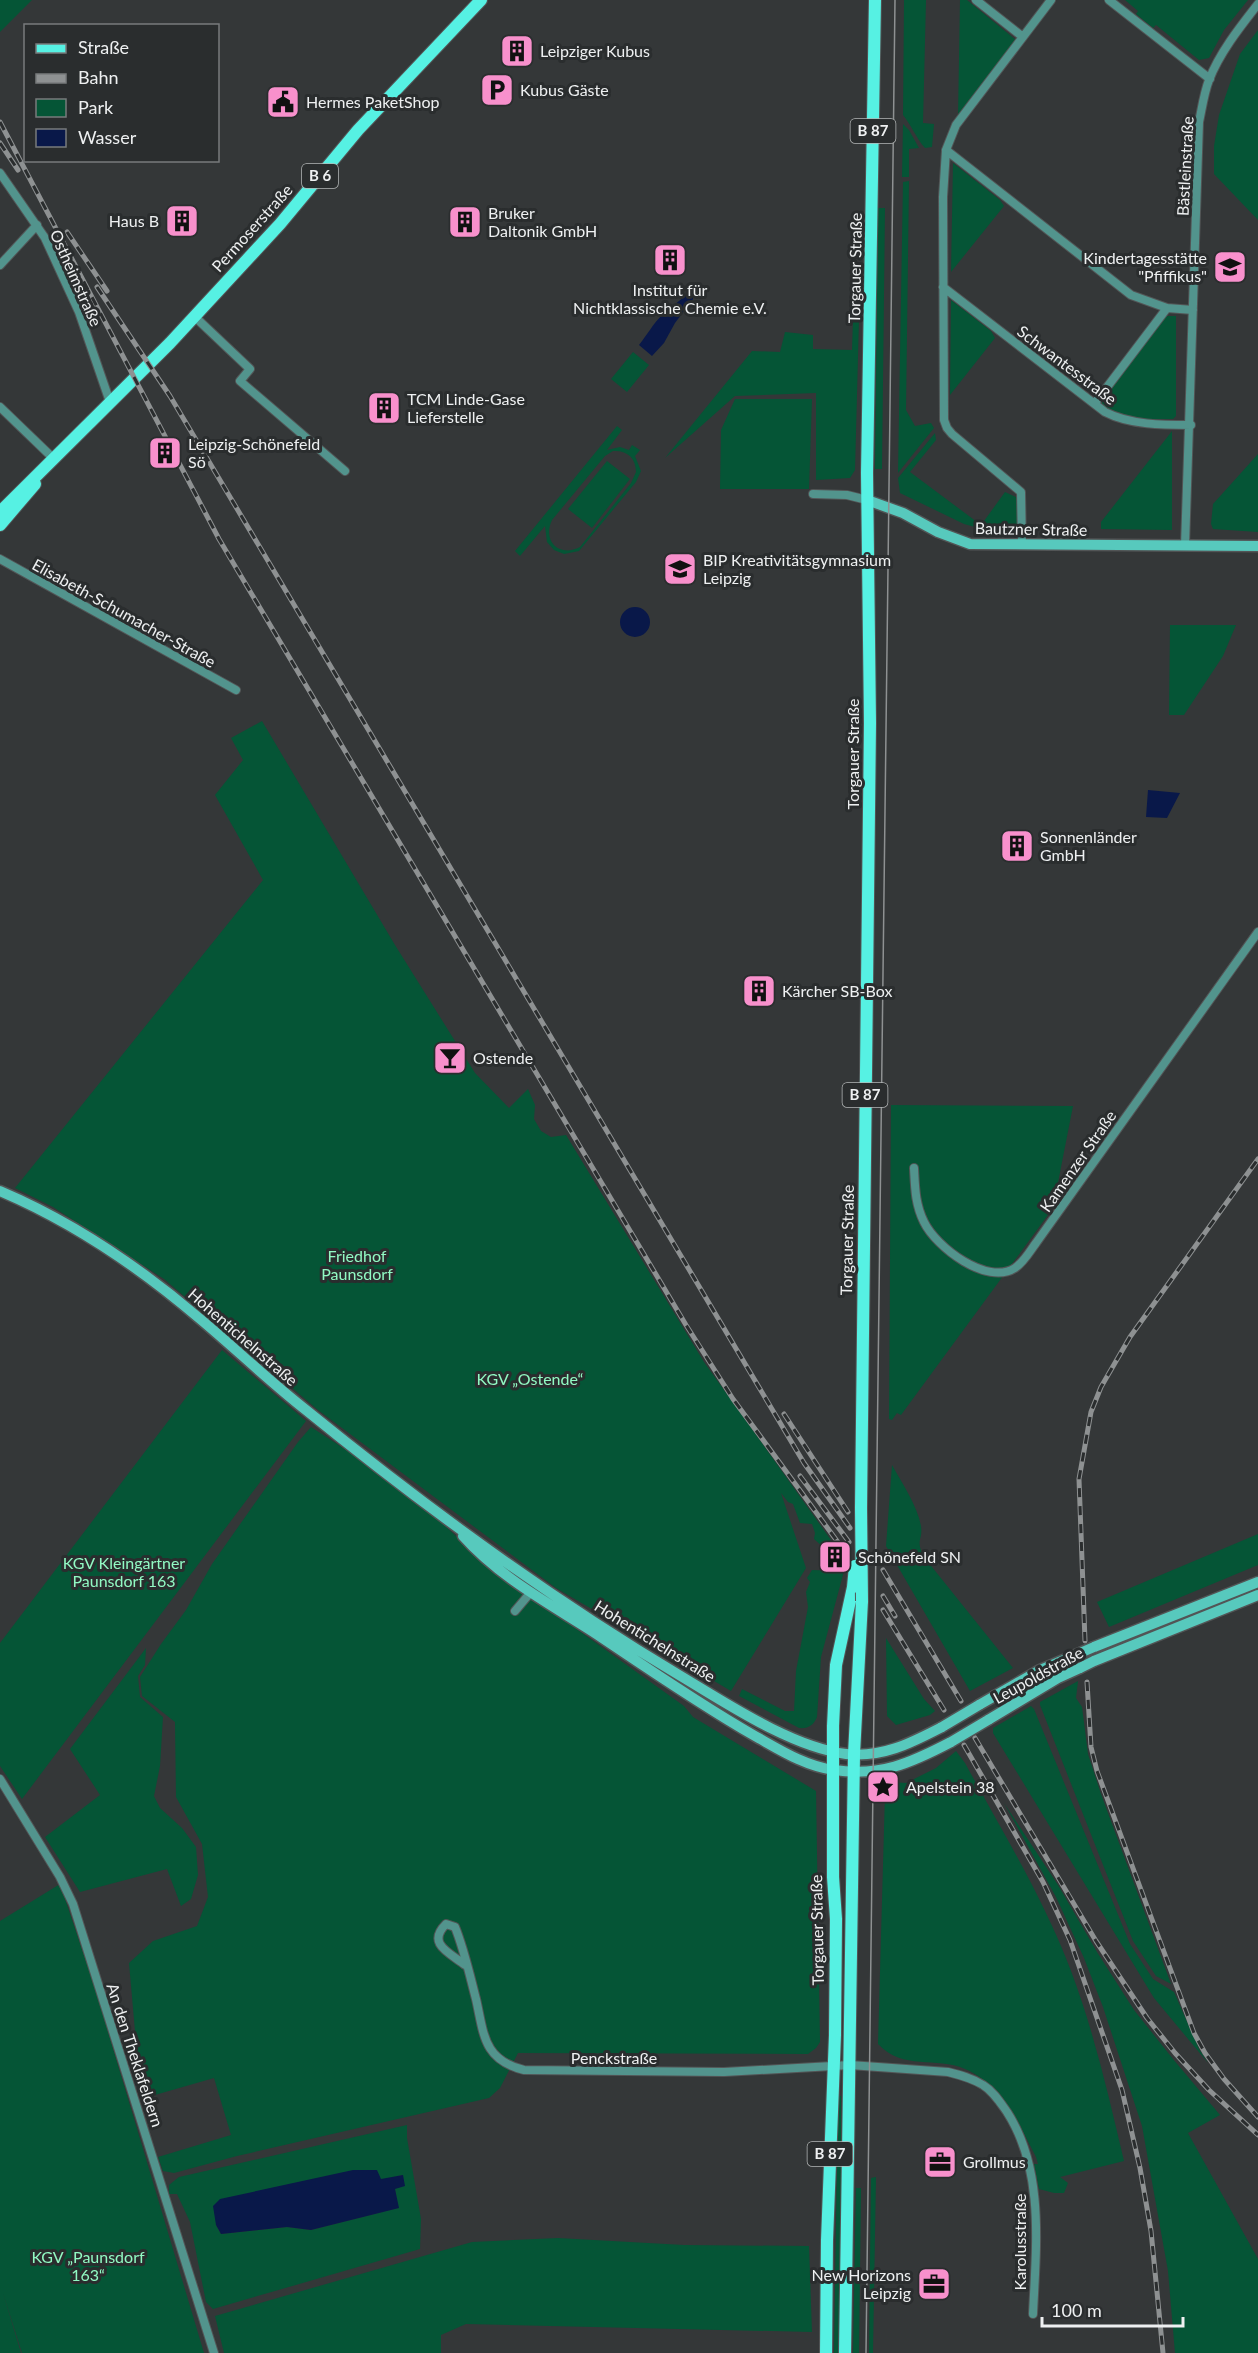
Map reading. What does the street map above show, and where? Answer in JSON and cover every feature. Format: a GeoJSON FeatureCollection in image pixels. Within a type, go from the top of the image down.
{"type":"FeatureCollection","features":[{"type":"Feature","properties":{"kind":"main road","name":"Permoserstraße"},"geometry":{"type":"LineString","coordinates":[[0,525],[27,496],[41,473],[280,224],[358,130],[482,0]]}},
{"type":"Feature","properties":{"kind":"main road","name":"Torgauer Straße"},"geometry":{"type":"LineString","coordinates":[[845,2353],[854,1754],[862,1601],[861,1505],[870,723],[867,500],[875,0]]}},
{"type":"Feature","properties":{"kind":"main road","name":"Permoserstraße"},"geometry":{"type":"LineString","coordinates":[[0,512],[36,474],[41,473]]}},
{"type":"Feature","properties":{"kind":"main road","name":"Bautzner Straße"},"geometry":{"type":"LineString","coordinates":[[867,500],[903,513],[962,542],[1022,545],[1258,546]]}},
{"type":"Feature","properties":{"kind":"main road","name":"Hohentichelnstraße"},"geometry":{"type":"LineString","coordinates":[[0,1191],[49,1213],[94,1238],[143,1273],[198,1317],[304,1410],[453,1524],[540,1586],[659,1663],[762,1722],[800,1740],[832,1751],[854,1754]]}},
{"type":"Feature","properties":{"kind":"main road","name":"Torgauer Straße"},"geometry":{"type":"LineString","coordinates":[[826,2353],[836,1919],[833,1877],[832,1751],[836,1665],[853,1587],[861,1505]]}},
{"type":"Feature","properties":{"kind":"main road","name":"Hohentichelnstraße"},"geometry":{"type":"LineString","coordinates":[[453,1524],[473,1547],[531,1592],[734,1724],[806,1763],[832,1770]]}},
{"type":"Feature","properties":{"kind":"main road","name":"Leupoldstraße"},"geometry":{"type":"LineString","coordinates":[[854,1754],[891,1751],[910,1744],[1040,1670],[1258,1582]]}},
{"type":"Feature","properties":{"kind":"main road","name":"Leupoldstraße"},"geometry":{"type":"LineString","coordinates":[[832,1770],[854,1772],[901,1766],[951,1742],[1040,1688],[1094,1661],[1258,1594]]}},
{"type":"Feature","properties":{"kind":"street"},"geometry":{"type":"LineString","coordinates":[[976,0],[1023,37]]}},
{"type":"Feature","properties":{"kind":"street"},"geometry":{"type":"LineString","coordinates":[[1022,545],[1021,492],[952,434],[947,429],[944,420],[943,197],[946,150],[956,126],[1051,0]]}},
{"type":"Feature","properties":{"kind":"street"},"geometry":{"type":"LineString","coordinates":[[1109,0],[1210,79]]}},
{"type":"Feature","properties":{"kind":"street","name":"Bästleinstraße"},"geometry":{"type":"LineString","coordinates":[[1185,546],[1191,425],[1198,131],[1210,79],[1227,46],[1258,4]]}},
{"type":"Feature","properties":{"kind":"street"},"geometry":{"type":"LineString","coordinates":[[946,150],[1131,295],[1167,308],[1193,310]]}},
{"type":"Feature","properties":{"kind":"street","name":"Ostheimstraße"},"geometry":{"type":"LineString","coordinates":[[0,173],[37,225],[79,312],[110,402]]}},
{"type":"Feature","properties":{"kind":"street"},"geometry":{"type":"LineString","coordinates":[[0,265],[37,225]]}},
{"type":"Feature","properties":{"kind":"street","name":"Schwantesstraße"},"geometry":{"type":"LineString","coordinates":[[943,287],[1118,419],[1191,425]]}},
{"type":"Feature","properties":{"kind":"street"},"geometry":{"type":"LineString","coordinates":[[1095,403],[1167,308]]}},
{"type":"Feature","properties":{"kind":"street"},"geometry":{"type":"LineString","coordinates":[[194,316],[249,369],[240,381],[345,471]]}},
{"type":"Feature","properties":{"kind":"street"},"geometry":{"type":"LineString","coordinates":[[0,407],[54,459]]}},
{"type":"Feature","properties":{"kind":"street","name":"Bautzner Straße"},"geometry":{"type":"LineString","coordinates":[[813,494],[847,495],[867,500]]}},
{"type":"Feature","properties":{"kind":"street","name":"Elisabeth-Schumacher-Straße"},"geometry":{"type":"LineString","coordinates":[[0,559],[236,690]]}},
{"type":"Feature","properties":{"kind":"street","name":"Kamenzer Straße"},"geometry":{"type":"LineString","coordinates":[[914,1168],[916,1200],[924,1223],[936,1240],[962,1261],[977,1267],[1004,1272],[1015,1268],[1036,1243],[1258,932]]}},
{"type":"Feature","properties":{"kind":"street"},"geometry":{"type":"LineString","coordinates":[[515,1611],[531,1592]]}},
{"type":"Feature","properties":{"kind":"street","name":"An den Theklafeldern"},"geometry":{"type":"LineString","coordinates":[[0,1779],[60,1877],[73,1904],[214,2353]]}},
{"type":"Feature","properties":{"kind":"street","name":"Penckstraße"},"geometry":{"type":"LineString","coordinates":[[465,1965],[441,1946],[438,1939],[439,1931],[446,1924],[455,1927],[463,1945],[465,1965],[486,2044],[499,2059],[511,2067],[536,2071],[724,2072],[834,2065]]}},
{"type":"Feature","properties":{"kind":"street","name":"Karolusstraße"},"geometry":{"type":"LineString","coordinates":[[834,2065],[850,2064],[948,2072],[984,2085],[998,2098],[1020,2138],[1035,2195],[1033,2314]]}},
{"type":"Feature","properties":{"kind":"green space"},"geometry":{"type":"Polygon","coordinates":[[[0,0],[32,0],[0,32],[0,0]]]}},
{"type":"Feature","properties":{"kind":"green space"},"geometry":{"type":"Polygon","coordinates":[[[904,0],[926,0],[923,123],[934,124],[932,147],[925,148],[903,115],[904,0]]]}},
{"type":"Feature","properties":{"kind":"green space"},"geometry":{"type":"Polygon","coordinates":[[[960,0],[967,0],[1016,40],[958,117],[960,0]]]}},
{"type":"Feature","properties":{"kind":"green space"},"geometry":{"type":"Polygon","coordinates":[[[1125,0],[1248,0],[1224,30],[1209,58],[1199,60],[1156,25],[1153,28],[1136,14],[1138,11],[1125,0]]]}},
{"type":"Feature","properties":{"kind":"green space"},"geometry":{"type":"Polygon","coordinates":[[[1258,30],[1258,220],[1214,174],[1214,146],[1219,115],[1240,54],[1258,30]]]}},
{"type":"Feature","properties":{"kind":"green space"},"geometry":{"type":"Polygon","coordinates":[[[903,124],[919,148],[909,149],[909,177],[902,177],[903,124]]]}},
{"type":"Feature","properties":{"kind":"green space"},"geometry":{"type":"Polygon","coordinates":[[[953,163],[1000,200],[1004,206],[951,272],[953,163]]]}},
{"type":"Feature","properties":{"kind":"green space"},"geometry":{"type":"Polygon","coordinates":[[[909,181],[906,410],[915,426],[931,423],[934,428],[898,473],[903,182],[909,181]]]}},
{"type":"Feature","properties":{"kind":"green space"},"geometry":{"type":"Polygon","coordinates":[[[878,208],[885,208],[882,469],[875,469],[878,208]]]}},
{"type":"Feature","properties":{"kind":"green space"},"geometry":{"type":"Polygon","coordinates":[[[951,300],[991,331],[995,338],[950,395],[951,300]]]}},
{"type":"Feature","properties":{"kind":"green space"},"geometry":{"type":"Polygon","coordinates":[[[1166,316],[1176,316],[1176,416],[1173,419],[1127,417],[1102,406],[1102,399],[1166,316]]]}},
{"type":"Feature","properties":{"kind":"green space"},"geometry":{"type":"Polygon","coordinates":[[[853,319],[859,319],[855,470],[850,478],[816,480],[816,393],[735,396],[665,458],[752,351],[780,352],[785,332],[813,335],[813,349],[852,350],[853,319]]]}},
{"type":"Feature","properties":{"kind":"green space"},"geometry":{"type":"Polygon","coordinates":[[[633,352],[649,365],[627,392],[611,379],[633,352]]]}},
{"type":"Feature","properties":{"kind":"green space"},"geometry":{"type":"Polygon","coordinates":[[[735,399],[812,399],[809,489],[720,489],[721,430],[735,399]]]}},
{"type":"Feature","properties":{"kind":"green space"},"geometry":{"type":"Polygon","coordinates":[[[617,426],[622,430],[607,450],[620,447],[629,450],[632,445],[640,450],[635,456],[641,471],[636,482],[579,551],[564,554],[554,550],[547,542],[545,526],[520,556],[515,551],[617,426]],[[613,451],[605,456],[552,520],[549,535],[554,546],[559,549],[572,550],[580,547],[631,483],[636,472],[632,459],[622,452],[613,451]]]}},
{"type":"Feature","properties":{"kind":"green space"},"geometry":{"type":"Polygon","coordinates":[[[1172,431],[1172,530],[1101,529],[1101,522],[1172,431]]]}},
{"type":"Feature","properties":{"kind":"green space"},"geometry":{"type":"Polygon","coordinates":[[[935,433],[936,440],[910,472],[977,522],[984,521],[1005,492],[1018,498],[1017,528],[975,527],[964,524],[900,493],[898,478],[935,433]]]}},
{"type":"Feature","properties":{"kind":"green space"},"geometry":{"type":"Polygon","coordinates":[[[1258,454],[1258,532],[1213,529],[1211,524],[1213,504],[1258,454]]]}},
{"type":"Feature","properties":{"kind":"green space"},"geometry":{"type":"Polygon","coordinates":[[[607,461],[630,479],[592,528],[568,509],[607,461]]]}},
{"type":"Feature","properties":{"kind":"green space"},"geometry":{"type":"Polygon","coordinates":[[[1170,625],[1236,625],[1223,656],[1184,715],[1169,715],[1170,625]]]}},
{"type":"Feature","properties":{"kind":"green space","name":"KGV „Ostende“"},"geometry":{"type":"Polygon","coordinates":[[[262,721],[395,945],[475,1073],[509,1108],[528,1089],[535,1105],[534,1119],[541,1131],[551,1137],[566,1135],[704,1362],[831,1540],[823,1547],[814,1539],[812,1524],[800,1523],[793,1504],[788,1502],[781,1493],[806,1568],[731,1691],[556,1588],[318,1410],[164,1279],[53,1207],[15,1188],[263,880],[215,795],[243,760],[231,738],[262,721]]]}},
{"type":"Feature","properties":{"kind":"green space"},"geometry":{"type":"Polygon","coordinates":[[[891,1105],[1073,1106],[1053,1208],[901,1415],[897,1413],[892,1420],[889,1419],[891,1105]]]}},
{"type":"Feature","properties":{"kind":"green space","name":"KGV Kleingärtner Paunsdorf 163"},"geometry":{"type":"Polygon","coordinates":[[[222,1350],[306,1421],[22,1799],[0,1766],[0,1643],[222,1350]]]}},
{"type":"Feature","properties":{"kind":"green space"},"geometry":{"type":"Polygon","coordinates":[[[311,1427],[354,1455],[442,1523],[487,1565],[684,1706],[693,1717],[816,1791],[820,2042],[816,2048],[808,2054],[518,2053],[500,2088],[489,2098],[237,2156],[174,2173],[163,2171],[158,2157],[231,2135],[214,2078],[141,2099],[129,1963],[153,1941],[197,1926],[208,1897],[202,1844],[176,1797],[175,1722],[142,1696],[140,1677],[186,1610],[212,1564],[311,1427]]]}},
{"type":"Feature","properties":{"kind":"green space"},"geometry":{"type":"Polygon","coordinates":[[[892,1465],[909,1494],[919,1518],[920,1547],[924,1557],[1013,1668],[970,1691],[886,1546],[892,1465]]]}},
{"type":"Feature","properties":{"kind":"green space"},"geometry":{"type":"Polygon","coordinates":[[[1258,1534],[1258,1565],[1109,1627],[1097,1602],[1258,1534]]]}},
{"type":"Feature","properties":{"kind":"green space"},"geometry":{"type":"Polygon","coordinates":[[[812,1570],[844,1571],[821,1657],[817,1717],[810,1726],[799,1728],[739,1696],[742,1689],[785,1711],[794,1711],[796,1671],[808,1607],[806,1592],[810,1582],[807,1578],[812,1570]]]}},
{"type":"Feature","properties":{"kind":"green space"},"geometry":{"type":"Polygon","coordinates":[[[886,1638],[924,1699],[935,1711],[930,1715],[896,1725],[887,1716],[886,1638]]]}},
{"type":"Feature","properties":{"kind":"green space"},"geometry":{"type":"Polygon","coordinates":[[[146,1648],[145,1665],[138,1676],[140,1697],[163,1717],[160,1766],[154,1796],[160,1808],[182,1828],[196,1847],[198,1875],[191,1899],[181,1906],[167,1869],[80,1892],[45,1837],[100,1795],[70,1749],[146,1648]]]}},
{"type":"Feature","properties":{"kind":"green space"},"geometry":{"type":"Polygon","coordinates":[[[1078,1681],[1076,1698],[1082,1707],[1088,1754],[1171,1984],[1156,1976],[1133,1941],[1040,1705],[1040,1702],[1078,1681]]]}},
{"type":"Feature","properties":{"kind":"green space"},"geometry":{"type":"Polygon","coordinates":[[[1031,1706],[1130,1944],[1153,1979],[1174,1992],[1199,2049],[1208,2063],[1154,1998],[993,1733],[993,1728],[1031,1706]]]}},
{"type":"Feature","properties":{"kind":"green space"},"geometry":{"type":"Polygon","coordinates":[[[956,1751],[1022,1865],[1060,1944],[1087,2017],[1113,2113],[1124,2161],[1060,2177],[1068,2183],[1064,2193],[1039,2189],[1034,2164],[1038,2164],[1036,2157],[1008,2106],[989,2084],[954,2065],[898,2057],[878,2044],[885,1793],[891,1782],[906,1783],[936,1768],[956,1751]]]}},
{"type":"Feature","properties":{"kind":"green space"},"geometry":{"type":"Polygon","coordinates":[[[1004,1803],[1058,1885],[1134,2010],[1220,2115],[1188,2133],[1258,2259],[1258,2353],[1175,2353],[1168,2271],[1142,2126],[1103,2007],[1084,1958],[1056,1897],[1004,1803]]]}},
{"type":"Feature","properties":{"kind":"green space","name":"KGV „Paunsdorf 163“"},"geometry":{"type":"Polygon","coordinates":[[[60,1884],[94,1985],[204,2353],[22,2353],[3,2293],[21,2353],[0,2353],[0,1921],[60,1884]]]}},
{"type":"Feature","properties":{"kind":"green space"},"geometry":{"type":"Polygon","coordinates":[[[838,2096],[841,2096],[842,2353],[834,2353],[838,2096]]]}},
{"type":"Feature","properties":{"kind":"green space"},"geometry":{"type":"Polygon","coordinates":[[[407,2125],[407,2138],[421,2219],[420,2249],[213,2309],[206,2302],[190,2222],[177,2194],[169,2194],[169,2185],[179,2177],[407,2125]],[[402,2175],[216,2225],[221,2234],[287,2227],[311,2230],[398,2208],[395,2189],[402,2175]]]}},
{"type":"Feature","properties":{"kind":"green space"},"geometry":{"type":"Polygon","coordinates":[[[876,2177],[873,2353],[869,2353],[871,2178],[876,2177]]]}},
{"type":"Feature","properties":{"kind":"green space"},"geometry":{"type":"Polygon","coordinates":[[[856,2188],[861,2188],[859,2353],[853,2353],[856,2188]]]}},
{"type":"Feature","properties":{"kind":"green space"},"geometry":{"type":"Polygon","coordinates":[[[558,2238],[684,2245],[809,2246],[812,2332],[466,2324],[441,2335],[441,2353],[224,2353],[215,2316],[472,2242],[558,2238]]]}},
{"type":"Feature","properties":{"kind":"water"},"geometry":{"type":"Polygon","coordinates":[[[693,290],[693,299],[675,323],[664,343],[652,356],[639,345],[662,315],[693,290]]]}},
{"type":"Feature","properties":{"kind":"water"},"geometry":{"type":"Polygon","coordinates":[[[635,607],[646,611],[650,622],[646,633],[635,637],[624,633],[620,622],[624,611],[635,607]]]}},
{"type":"Feature","properties":{"kind":"water"},"geometry":{"type":"Polygon","coordinates":[[[1148,790],[1180,793],[1167,818],[1146,817],[1148,790]]]}},
{"type":"Feature","properties":{"kind":"water"},"geometry":{"type":"Polygon","coordinates":[[[353,2170],[377,2170],[381,2179],[403,2175],[405,2186],[395,2189],[399,2208],[311,2230],[287,2227],[221,2234],[216,2225],[213,2206],[220,2199],[353,2170]]]}},
{"type":"Feature","properties":{"kind":"tram line"},"geometry":{"type":"LineString","coordinates":[[866,2353],[895,0]]}},
{"type":"Feature","properties":{"kind":"railway"},"geometry":{"type":"LineString","coordinates":[[0,122],[219,539],[686,1325],[733,1399],[848,1556]]}},
{"type":"Feature","properties":{"kind":"railway"},"geometry":{"type":"LineString","coordinates":[[0,143],[18,170]]}},
{"type":"Feature","properties":{"kind":"railway"},"geometry":{"type":"LineString","coordinates":[[67,232],[107,291]]}},
{"type":"Feature","properties":{"kind":"railway"},"geometry":{"type":"LineString","coordinates":[[97,287],[170,396],[804,1463],[850,1528]]}},
{"type":"Feature","properties":{"kind":"railway"},"geometry":{"type":"LineString","coordinates":[[1085,1641],[1079,1479],[1091,1412],[1101,1387],[1130,1337],[1258,1159]]}},
{"type":"Feature","properties":{"kind":"railway"},"geometry":{"type":"LineString","coordinates":[[784,1414],[848,1512]]}},
{"type":"Feature","properties":{"kind":"railway"},"geometry":{"type":"LineString","coordinates":[[800,1476],[849,1542]]}},
{"type":"Feature","properties":{"kind":"railway"},"geometry":{"type":"LineString","coordinates":[[883,1570],[961,1701]]}},
{"type":"Feature","properties":{"kind":"railway"},"geometry":{"type":"LineString","coordinates":[[883,1596],[895,1616]]}},
{"type":"Feature","properties":{"kind":"railway"},"geometry":{"type":"LineString","coordinates":[[883,1610],[944,1710]]}},
{"type":"Feature","properties":{"kind":"railway"},"geometry":{"type":"LineString","coordinates":[[1087,1682],[1091,1747],[1097,1771],[1194,2033],[1224,2079],[1258,2117]]}},
{"type":"Feature","properties":{"kind":"railway"},"geometry":{"type":"LineString","coordinates":[[975,1738],[1096,1941],[1147,2018],[1209,2090],[1258,2135]]}},
{"type":"Feature","properties":{"kind":"railway"},"geometry":{"type":"LineString","coordinates":[[964,1745],[1043,1882],[1070,1940],[1122,2090],[1140,2168],[1151,2231],[1163,2353]]}},
{"type":"Feature","properties":{"kind":"place","name":"Leipziger Kubus"},"geometry":{"type":"Point","coordinates":[517,51]}},
{"type":"Feature","properties":{"kind":"place","name":"Kubus Gäste"},"geometry":{"type":"Point","coordinates":[497,90]}},
{"type":"Feature","properties":{"kind":"place","name":"Hermes PaketShop"},"geometry":{"type":"Point","coordinates":[283,102]}},
{"type":"Feature","properties":{"kind":"place","name":"Haus B"},"geometry":{"type":"Point","coordinates":[182,221]}},
{"type":"Feature","properties":{"kind":"place","name":"Bruker Daltonik GmbH"},"geometry":{"type":"Point","coordinates":[465,222]}},
{"type":"Feature","properties":{"kind":"place","name":"Institut für Nichtklassische Chemie e.V."},"geometry":{"type":"Point","coordinates":[670,260]}},
{"type":"Feature","properties":{"kind":"place","name":"Kindertagesstätte \"Pfiffikus\""},"geometry":{"type":"Point","coordinates":[1230,267]}},
{"type":"Feature","properties":{"kind":"place","name":"TCM Linde-Gase Lieferstelle"},"geometry":{"type":"Point","coordinates":[384,408]}},
{"type":"Feature","properties":{"kind":"place","name":"Leipzig-Schönefeld Sö"},"geometry":{"type":"Point","coordinates":[165,453]}},
{"type":"Feature","properties":{"kind":"place","name":"BIP Kreativitätsgymnasium Leipzig"},"geometry":{"type":"Point","coordinates":[680,569]}},
{"type":"Feature","properties":{"kind":"place","name":"Sonnenländer GmbH"},"geometry":{"type":"Point","coordinates":[1017,846]}},
{"type":"Feature","properties":{"kind":"place","name":"Kärcher SB-Box"},"geometry":{"type":"Point","coordinates":[759,991]}},
{"type":"Feature","properties":{"kind":"place","name":"Ostende"},"geometry":{"type":"Point","coordinates":[450,1058]}},
{"type":"Feature","properties":{"kind":"place","name":"Schönefeld SN"},"geometry":{"type":"Point","coordinates":[835,1557]}},
{"type":"Feature","properties":{"kind":"place","name":"Apelstein 38"},"geometry":{"type":"Point","coordinates":[883,1787]}},
{"type":"Feature","properties":{"kind":"place","name":"Grollmus"},"geometry":{"type":"Point","coordinates":[940,2162]}},
{"type":"Feature","properties":{"kind":"place","name":"New Horizons Leipzig"},"geometry":{"type":"Point","coordinates":[934,2284]}},
{"type":"Feature","properties":{"kind":"park label","name":"Friedhof Paunsdorf"},"geometry":{"type":"Point","coordinates":[357,1265]}}]}
